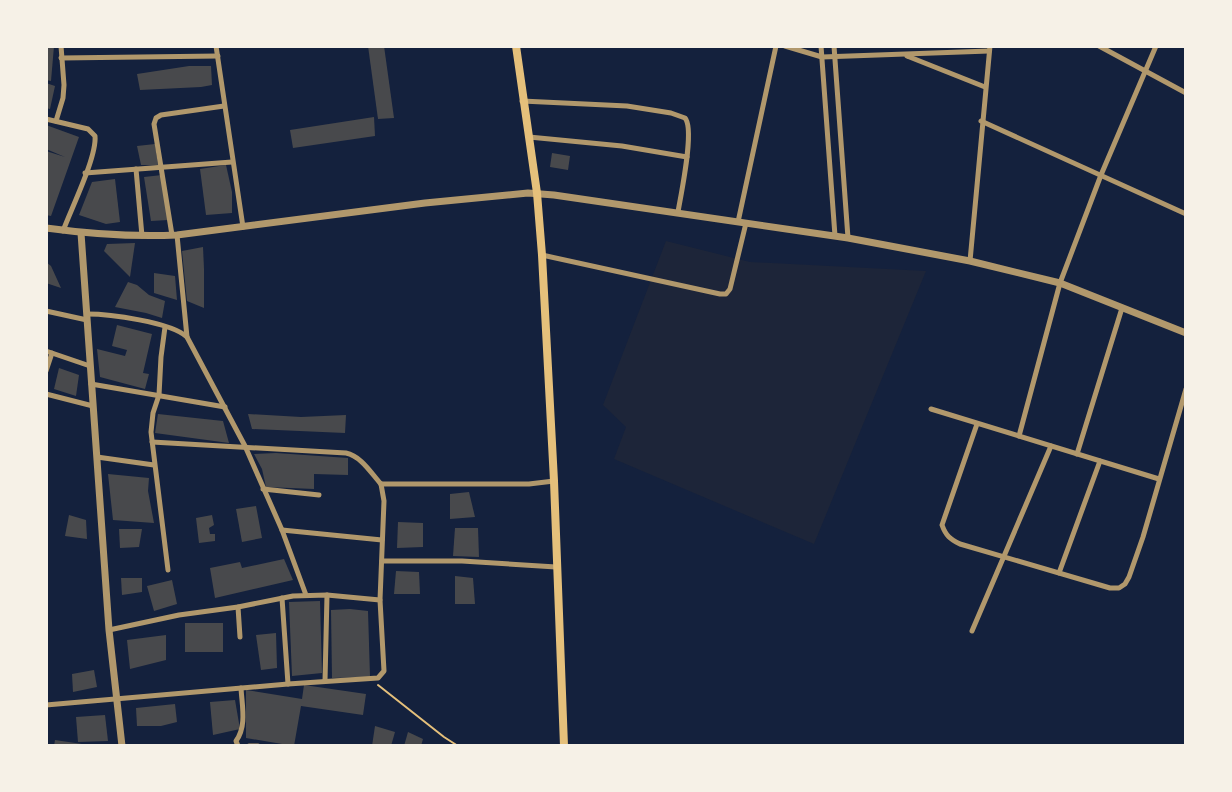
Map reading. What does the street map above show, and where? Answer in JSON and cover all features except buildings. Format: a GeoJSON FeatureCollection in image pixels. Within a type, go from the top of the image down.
{"type":"FeatureCollection","features":[{"type":"Feature","properties":{"kind":"main road"},"geometry":{"type":"LineString","coordinates":[[516,46],[522,101],[537,193],[542,255],[554,481],[564,746]]}},
{"type":"Feature","properties":{"kind":"street"},"geometry":{"type":"LineString","coordinates":[[56,121],[63,98],[64,85],[61,46]]}},
{"type":"Feature","properties":{"kind":"street"},"geometry":{"type":"LineString","coordinates":[[216,46],[243,227]]}},
{"type":"Feature","properties":{"kind":"street"},"geometry":{"type":"LineString","coordinates":[[542,255],[726,294],[730,289],[776,46]]}},
{"type":"Feature","properties":{"kind":"street"},"geometry":{"type":"LineString","coordinates":[[785,46],[822,57],[905,55],[920,58],[985,87]]}},
{"type":"Feature","properties":{"kind":"street"},"geometry":{"type":"LineString","coordinates":[[821,46],[835,236]]}},
{"type":"Feature","properties":{"kind":"street"},"geometry":{"type":"LineString","coordinates":[[834,46],[848,238]]}},
{"type":"Feature","properties":{"kind":"street"},"geometry":{"type":"LineString","coordinates":[[920,46],[920,58]]}},
{"type":"Feature","properties":{"kind":"street"},"geometry":{"type":"LineString","coordinates":[[1099,46],[1185,93]]}},
{"type":"Feature","properties":{"kind":"street"},"geometry":{"type":"LineString","coordinates":[[1019,436],[1060,284],[1101,175],[1156,46]]}},
{"type":"Feature","properties":{"kind":"street"},"geometry":{"type":"LineString","coordinates":[[920,58],[989,49],[970,261]]}},
{"type":"Feature","properties":{"kind":"street"},"geometry":{"type":"LineString","coordinates":[[61,58],[218,56]]}},
{"type":"Feature","properties":{"kind":"street"},"geometry":{"type":"LineString","coordinates":[[522,101],[627,106],[681,116],[687,120],[690,128],[678,212]]}},
{"type":"Feature","properties":{"kind":"street"},"geometry":{"type":"LineString","coordinates":[[224,106],[161,115],[156,117],[154,124],[175,235],[187,337],[245,446],[282,530],[306,594]]}},
{"type":"Feature","properties":{"kind":"street"},"geometry":{"type":"LineString","coordinates":[[46,119],[88,129],[95,136],[85,173],[63,231]]}},
{"type":"Feature","properties":{"kind":"street"},"geometry":{"type":"LineString","coordinates":[[981,120],[1185,214]]}},
{"type":"Feature","properties":{"kind":"street"},"geometry":{"type":"LineString","coordinates":[[528,137],[622,146],[687,157]]}},
{"type":"Feature","properties":{"kind":"street"},"geometry":{"type":"LineString","coordinates":[[85,173],[232,162]]}},
{"type":"Feature","properties":{"kind":"street"},"geometry":{"type":"LineString","coordinates":[[136,169],[142,236]]}},
{"type":"Feature","properties":{"kind":"street"},"geometry":{"type":"LineString","coordinates":[[46,228],[81,233],[175,235],[425,203],[537,193],[848,238],[970,261],[1060,284],[1185,333]]}},
{"type":"Feature","properties":{"kind":"street"},"geometry":{"type":"LineString","coordinates":[[81,233],[108,630],[122,746]]}},
{"type":"Feature","properties":{"kind":"street"},"geometry":{"type":"LineString","coordinates":[[1077,454],[1122,308]]}},
{"type":"Feature","properties":{"kind":"street"},"geometry":{"type":"LineString","coordinates":[[46,311],[87,317],[103,314],[134,319],[178,330],[187,337]]}},
{"type":"Feature","properties":{"kind":"street"},"geometry":{"type":"LineString","coordinates":[[165,327],[159,395],[151,425],[168,570]]}},
{"type":"Feature","properties":{"kind":"street"},"geometry":{"type":"LineString","coordinates":[[46,371],[49,352],[90,366]]}},
{"type":"Feature","properties":{"kind":"street"},"geometry":{"type":"LineString","coordinates":[[92,384],[225,407]]}},
{"type":"Feature","properties":{"kind":"street"},"geometry":{"type":"LineString","coordinates":[[977,424],[942,525],[945,534],[950,539],[1004,556],[1110,588],[1119,588],[1125,584],[1143,537],[1185,389]]}},
{"type":"Feature","properties":{"kind":"street"},"geometry":{"type":"LineString","coordinates":[[46,393],[93,406]]}},
{"type":"Feature","properties":{"kind":"street"},"geometry":{"type":"LineString","coordinates":[[930,409],[1160,479]]}},
{"type":"Feature","properties":{"kind":"street"},"geometry":{"type":"LineString","coordinates":[[46,705],[325,681],[371,680],[381,676],[384,671],[380,600],[384,501],[381,484],[354,454],[152,442]]}},
{"type":"Feature","properties":{"kind":"street"},"geometry":{"type":"LineString","coordinates":[[972,631],[1051,446]]}},
{"type":"Feature","properties":{"kind":"street"},"geometry":{"type":"LineString","coordinates":[[96,457],[154,465]]}},
{"type":"Feature","properties":{"kind":"street"},"geometry":{"type":"LineString","coordinates":[[1059,573],[1100,461]]}},
{"type":"Feature","properties":{"kind":"street"},"geometry":{"type":"LineString","coordinates":[[381,484],[529,484],[554,481]]}},
{"type":"Feature","properties":{"kind":"street"},"geometry":{"type":"LineString","coordinates":[[263,489],[319,495]]}},
{"type":"Feature","properties":{"kind":"street"},"geometry":{"type":"LineString","coordinates":[[282,530],[382,540]]}},
{"type":"Feature","properties":{"kind":"street"},"geometry":{"type":"LineString","coordinates":[[382,561],[462,561],[556,567]]}},
{"type":"Feature","properties":{"kind":"street"},"geometry":{"type":"LineString","coordinates":[[108,630],[179,615],[306,594],[380,600]]}},
{"type":"Feature","properties":{"kind":"street"},"geometry":{"type":"LineString","coordinates":[[325,681],[327,595]]}},
{"type":"Feature","properties":{"kind":"street"},"geometry":{"type":"LineString","coordinates":[[282,598],[288,684]]}},
{"type":"Feature","properties":{"kind":"street"},"geometry":{"type":"LineString","coordinates":[[238,607],[240,637]]}},
{"type":"Feature","properties":{"kind":"street"},"geometry":{"type":"LineString","coordinates":[[238,746],[236,741],[243,726],[241,688]]}},
{"type":"Feature","properties":{"kind":"street"},"geometry":{"type":"LineString","coordinates":[[249,746],[258,746]]}},
{"type":"Feature","properties":{"kind":"path"},"geometry":{"type":"LineString","coordinates":[[371,680],[458,746]]}},
{"type":"Feature","properties":{"kind":"shaded area"},"geometry":{"type":"Polygon","coordinates":[[[666,241],[750,262],[926,271],[814,544],[614,459],[626,427],[603,405],[666,241]]]}}]}
